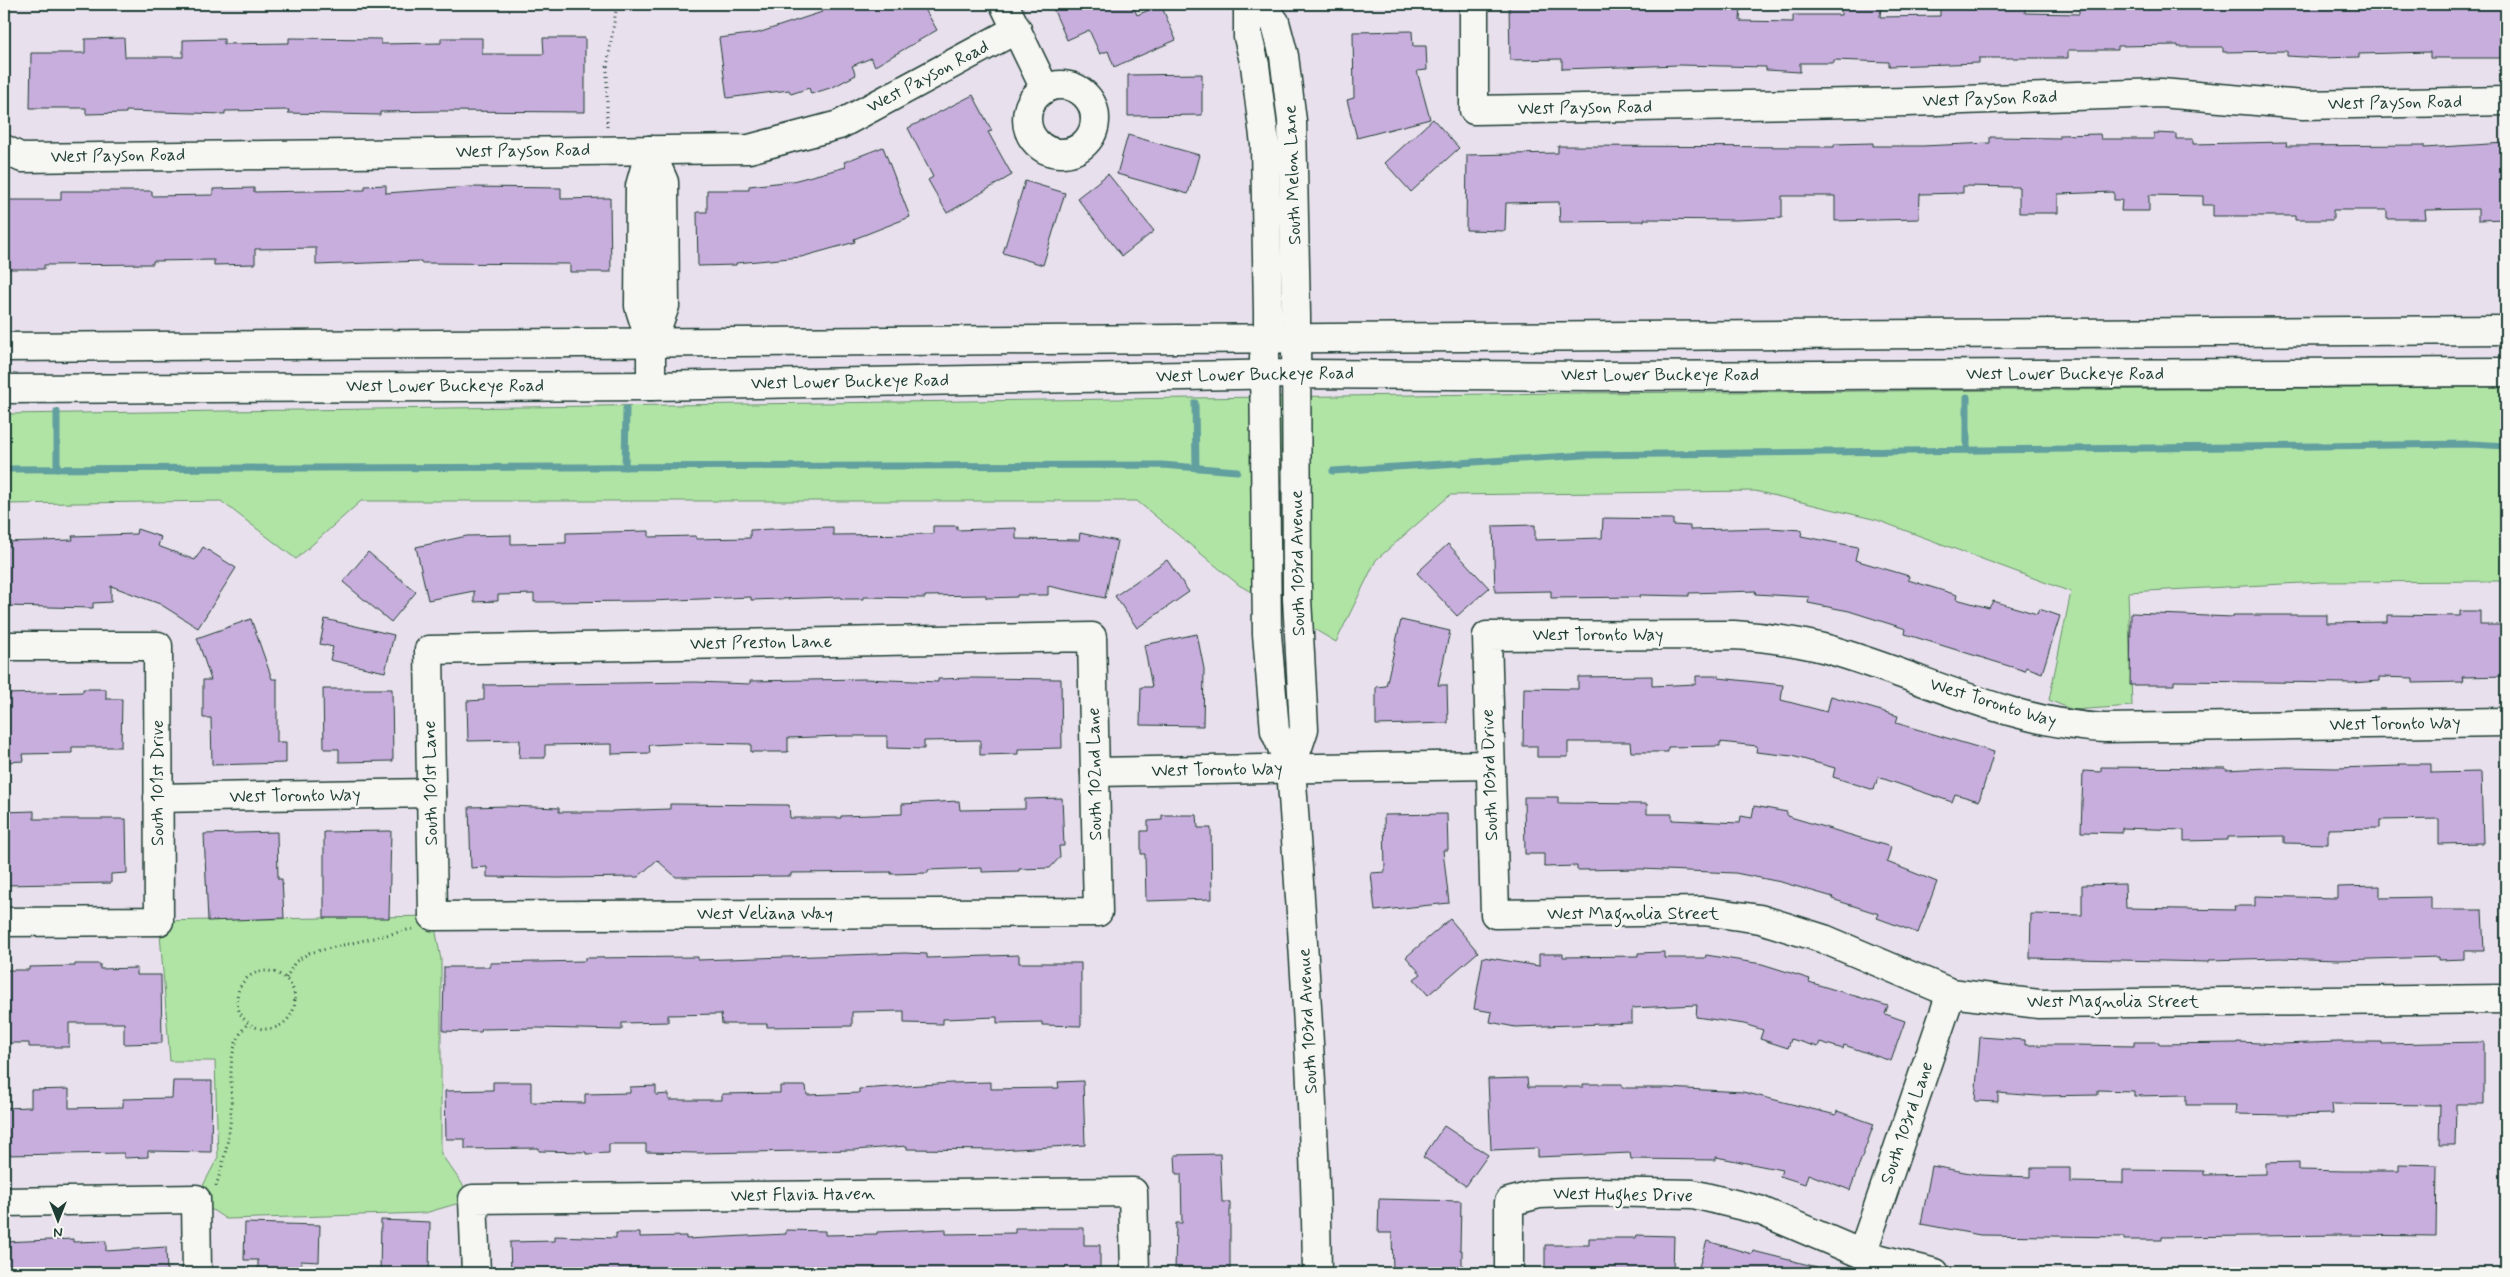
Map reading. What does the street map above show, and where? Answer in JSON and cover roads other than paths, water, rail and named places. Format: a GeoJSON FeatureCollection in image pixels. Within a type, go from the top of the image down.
{"type":"FeatureCollection","features":[{"type":"Feature","properties":{"kind":"street"},"geometry":{"type":"LineString","coordinates":[[1004,4],[1045,89]]}},
{"type":"Feature","properties":{"kind":"street","name":"South Melon Lane"},"geometry":{"type":"LineString","coordinates":[[1248,4],[1248,37],[1255,65],[1265,144],[1265,357]]}},
{"type":"Feature","properties":{"kind":"street","name":"South Melon Lane"},"geometry":{"type":"LineString","coordinates":[[1257,4],[1275,22],[1289,85],[1294,161],[1296,356]]}},
{"type":"Feature","properties":{"kind":"street","name":"West Payson Road"},"geometry":{"type":"LineString","coordinates":[[1474,4],[1474,110],[1908,102],[2161,93],[2303,105],[2506,101]]}},
{"type":"Feature","properties":{"kind":"street","name":"West Payson Road"},"geometry":{"type":"LineString","coordinates":[[4,149],[22,158],[606,150],[749,150],[839,125],[1017,29]]}},
{"type":"Feature","properties":{"kind":"street"},"geometry":{"type":"LineString","coordinates":[[650,150],[640,186],[639,306],[652,344],[652,386]]}},
{"type":"Feature","properties":{"kind":"street","name":"West Lower Buckeye Road"},"geometry":{"type":"LineString","coordinates":[[4,389],[652,386],[1296,356],[2506,330]]}},
{"type":"Feature","properties":{"kind":"street","name":"West Lower Buckeye Road"},"geometry":{"type":"LineString","coordinates":[[4,347],[652,344],[1265,357],[1296,356],[1624,376],[2506,372]]}},
{"type":"Feature","properties":{"kind":"street","name":"South 103rd Avenue"},"geometry":{"type":"LineString","coordinates":[[1291,768],[1304,729],[1297,598],[1296,356]]}},
{"type":"Feature","properties":{"kind":"street","name":"South 103rd Avenue"},"geometry":{"type":"LineString","coordinates":[[1265,357],[1267,634],[1275,731],[1291,768],[1316,1159],[1317,1273]]}},
{"type":"Feature","properties":{"kind":"street","name":"West Toronto Way"},"geometry":{"type":"LineString","coordinates":[[1487,636],[1734,635],[1770,637],[1829,650],[2029,718],[2071,726],[2104,728],[2506,722]]}},
{"type":"Feature","properties":{"kind":"street","name":"West Preston Lane"},"geometry":{"type":"LineString","coordinates":[[430,650],[1092,636]]}},
{"type":"Feature","properties":{"kind":"street","name":"South 102nd Lane"},"geometry":{"type":"LineString","coordinates":[[1092,636],[1098,912]]}},
{"type":"Feature","properties":{"kind":"street","name":"South 103rd Drive"},"geometry":{"type":"LineString","coordinates":[[1487,636],[1495,914]]}},
{"type":"Feature","properties":{"kind":"street","name":"South 101st Drive"},"geometry":{"type":"LineString","coordinates":[[4,646],[158,646],[159,921],[4,922]]}},
{"type":"Feature","properties":{"kind":"street","name":"South 101st Lane"},"geometry":{"type":"LineString","coordinates":[[430,650],[433,916]]}},
{"type":"Feature","properties":{"kind":"street","name":"West Toronto Way"},"geometry":{"type":"LineString","coordinates":[[1095,772],[1490,765]]}},
{"type":"Feature","properties":{"kind":"street","name":"West Toronto Way"},"geometry":{"type":"LineString","coordinates":[[158,798],[431,793]]}},
{"type":"Feature","properties":{"kind":"street","name":"West Magnolia Street"},"geometry":{"type":"LineString","coordinates":[[1495,914],[1704,911],[1760,919],[1824,940],[1951,992],[2039,1004],[2506,999]]}},
{"type":"Feature","properties":{"kind":"street","name":"West Veliana Way"},"geometry":{"type":"LineString","coordinates":[[433,916],[1098,912]]}},
{"type":"Feature","properties":{"kind":"street","name":"South 103rd Lane"},"geometry":{"type":"LineString","coordinates":[[1862,1254],[1951,992]]}},
{"type":"Feature","properties":{"kind":"street","name":"West Flavia Haven"},"geometry":{"type":"LineString","coordinates":[[476,1273],[473,1199],[1133,1192],[1135,1273]]}},
{"type":"Feature","properties":{"kind":"street","name":"West Hughes Drive"},"geometry":{"type":"LineString","coordinates":[[1509,1273],[1509,1202],[1539,1194],[1597,1192],[1693,1194],[1759,1210],[1862,1254],[1935,1273]]}},
{"type":"Feature","properties":{"kind":"street"},"geometry":{"type":"LineString","coordinates":[[4,1202],[196,1199],[197,1273]]}},
{"type":"Feature","properties":{"kind":"waterway"},"geometry":{"type":"LineString","coordinates":[[1967,397],[1967,450]]}},
{"type":"Feature","properties":{"kind":"waterway"},"geometry":{"type":"LineString","coordinates":[[1195,403],[1196,468]]}},
{"type":"Feature","properties":{"kind":"waterway"},"geometry":{"type":"LineString","coordinates":[[625,467],[626,409]]}},
{"type":"Feature","properties":{"kind":"waterway"},"geometry":{"type":"LineString","coordinates":[[57,412],[57,469]]}},
{"type":"Feature","properties":{"kind":"waterway"},"geometry":{"type":"LineString","coordinates":[[1333,471],[1584,455],[2472,444],[2506,446]]}},
{"type":"Feature","properties":{"kind":"waterway"},"geometry":{"type":"LineString","coordinates":[[4,469],[1162,465],[1237,471]]}}]}
